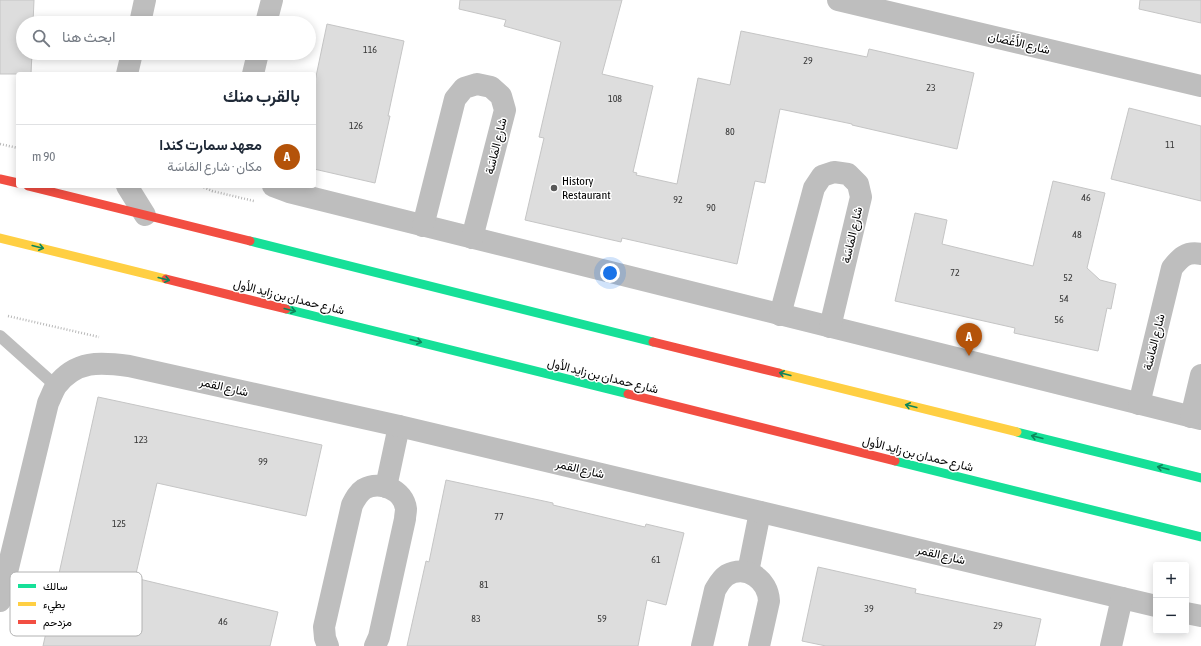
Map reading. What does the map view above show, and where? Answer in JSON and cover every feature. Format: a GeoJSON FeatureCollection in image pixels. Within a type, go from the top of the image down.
{"type":"FeatureCollection","features":[{"type":"Feature","properties":{"kind":"main road"},"geometry":{"type":"LineString","coordinates":[[0,179],[16,183]]}},
{"type":"Feature","properties":{"kind":"main road"},"geometry":{"type":"LineString","coordinates":[[39,188],[1201,478]]}},
{"type":"Feature","properties":{"kind":"main road","name":"شارع حمدان بن زايد الأول"},"geometry":{"type":"LineString","coordinates":[[0,238],[1201,537]]}},
{"type":"Feature","properties":{"kind":"street"},"geometry":{"type":"LineString","coordinates":[[142,16],[145,0]]}},
{"type":"Feature","properties":{"kind":"street"},"geometry":{"type":"LineString","coordinates":[[268,16],[272,0]]}},
{"type":"Feature","properties":{"kind":"street","name":"شارع الأَغْصَان"},"geometry":{"type":"LineString","coordinates":[[838,0],[1201,86]]}},
{"type":"Feature","properties":{"kind":"street"},"geometry":{"type":"LineString","coordinates":[[127,72],[130,60]]}},
{"type":"Feature","properties":{"kind":"street"},"geometry":{"type":"LineString","coordinates":[[253,72],[256,60]]}},
{"type":"Feature","properties":{"kind":"street","name":"شارع المَاسَة"},"geometry":{"type":"LineString","coordinates":[[423,226],[455,99],[464,88],[477,84],[491,87],[501,96],[505,110],[472,238]]}},
{"type":"Feature","properties":{"kind":"street","name":"شارع المَاسَة"},"geometry":{"type":"LineString","coordinates":[[780,315],[814,188],[822,176],[834,172],[848,174],[858,184],[861,197],[830,327]]}},
{"type":"Feature","properties":{"kind":"street"},"geometry":{"type":"LineString","coordinates":[[128,188],[145,215]]}},
{"type":"Feature","properties":{"kind":"street"},"geometry":{"type":"LineString","coordinates":[[278,188],[423,226],[1196,418],[1201,375]]}},
{"type":"Feature","properties":{"kind":"street","name":"شارع المَاسَة"},"geometry":{"type":"LineString","coordinates":[[1139,404],[1172,268],[1181,257],[1194,252],[1201,254]]}},
{"type":"Feature","properties":{"kind":"street","name":"شارع القمر"},"geometry":{"type":"LineString","coordinates":[[0,601],[48,403],[56,386],[67,375],[79,367],[93,363],[129,366],[399,426],[1153,605]]}},
{"type":"Feature","properties":{"kind":"street"},"geometry":{"type":"LineString","coordinates":[[386,487],[399,426]]}},
{"type":"Feature","properties":{"kind":"street"},"geometry":{"type":"LineString","coordinates":[[328,646],[325,638],[324,627],[352,504],[356,496],[375,485],[386,487],[396,492],[403,501],[406,509],[379,637],[375,646]]}},
{"type":"Feature","properties":{"kind":"street"},"geometry":{"type":"LineString","coordinates":[[748,572],[760,512]]}},
{"type":"Feature","properties":{"kind":"street"},"geometry":{"type":"LineString","coordinates":[[702,646],[715,590],[719,582],[726,576],[738,572],[748,572],[757,576],[763,583],[769,596],[759,646]]}},
{"type":"Feature","properties":{"kind":"street"},"geometry":{"type":"LineString","coordinates":[[1112,646],[1122,598]]}},
{"type":"Feature","properties":{"kind":"street"},"geometry":{"type":"LineString","coordinates":[[1189,614],[1201,616]]}},
{"type":"Feature","properties":{"kind":"lane"},"geometry":{"type":"LineString","coordinates":[[0,336],[56,386]]}},
{"type":"Feature","properties":{"kind":"path"},"geometry":{"type":"LineString","coordinates":[[0,144],[16,148]]}},
{"type":"Feature","properties":{"kind":"building"},"geometry":{"type":"Polygon","coordinates":[[[0,0],[34,0],[33,16],[16,16],[16,60],[32,60],[31,72],[0,74],[0,0]]]}},
{"type":"Feature","properties":{"kind":"building"},"geometry":{"type":"Polygon","coordinates":[[[460,0],[622,0],[602,74],[653,86],[633,172],[637,173],[636,175],[677,184],[698,78],[730,85],[741,31],[867,57],[869,49],[974,73],[957,149],[852,124],[780,109],[765,183],[755,181],[737,264],[622,238],[621,242],[525,220],[544,138],[539,137],[561,42],[504,26],[506,20],[459,9],[460,0]]]}},
{"type":"Feature","properties":{"kind":"building"},"geometry":{"type":"Polygon","coordinates":[[[1140,0],[1201,0],[1201,23],[1139,9],[1140,0]]]}},
{"type":"Feature","properties":{"kind":"building"},"geometry":{"type":"Polygon","coordinates":[[[327,24],[404,41],[388,116],[390,116],[375,183],[316,169],[316,76],[327,24]]]}},
{"type":"Feature","properties":{"kind":"building"},"geometry":{"type":"Polygon","coordinates":[[[1129,108],[1201,126],[1201,201],[1111,179],[1129,108]]]}},
{"type":"Feature","properties":{"kind":"building"},"geometry":{"type":"Polygon","coordinates":[[[1053,181],[1105,193],[1087,268],[1100,280],[1116,284],[1111,309],[1107,308],[1098,351],[1014,333],[1015,328],[895,301],[915,213],[947,220],[942,244],[1033,266],[1053,181]]]}},
{"type":"Feature","properties":{"kind":"building"},"geometry":{"type":"Polygon","coordinates":[[[98,397],[322,445],[306,516],[157,483],[136,572],[59,572],[98,397]]]}},
{"type":"Feature","properties":{"kind":"building"},"geometry":{"type":"Polygon","coordinates":[[[446,480],[553,503],[553,505],[645,527],[646,524],[684,533],[666,605],[647,600],[638,646],[407,646],[426,561],[429,562],[446,480]]]}},
{"type":"Feature","properties":{"kind":"building"},"geometry":{"type":"Polygon","coordinates":[[[818,567],[916,589],[915,593],[1041,619],[1035,646],[826,646],[802,641],[818,567]]]}},
{"type":"Feature","properties":{"kind":"building"},"geometry":{"type":"Polygon","coordinates":[[[142,580],[278,612],[270,646],[43,646],[45,636],[142,636],[142,580]]]}},
{"type":"Feature","properties":{"kind":"traffic: fast"},"geometry":{"type":"LineString","coordinates":[[250,241],[653,342]]}},
{"type":"Feature","properties":{"kind":"traffic: fast"},"geometry":{"type":"LineString","coordinates":[[286,309],[628,394]]}},
{"type":"Feature","properties":{"kind":"traffic: fast"},"geometry":{"type":"LineString","coordinates":[[1017,432],[1201,478]]}},
{"type":"Feature","properties":{"kind":"traffic: fast"},"geometry":{"type":"LineString","coordinates":[[895,461],[1201,537]]}},
{"type":"Feature","properties":{"kind":"traffic: slow"},"geometry":{"type":"LineString","coordinates":[[0,238],[166,279]]}},
{"type":"Feature","properties":{"kind":"traffic: slow"},"geometry":{"type":"LineString","coordinates":[[779,373],[1017,432]]}},
{"type":"Feature","properties":{"kind":"traffic: jam"},"geometry":{"type":"LineString","coordinates":[[0,179],[16,183]]}},
{"type":"Feature","properties":{"kind":"traffic: jam"},"geometry":{"type":"LineString","coordinates":[[36,188],[250,241]]}},
{"type":"Feature","properties":{"kind":"traffic: jam"},"geometry":{"type":"LineString","coordinates":[[166,279],[286,309]]}},
{"type":"Feature","properties":{"kind":"traffic: jam"},"geometry":{"type":"LineString","coordinates":[[653,342],[779,373]]}},
{"type":"Feature","properties":{"kind":"traffic: jam"},"geometry":{"type":"LineString","coordinates":[[628,394],[895,461]]}},
{"type":"Feature","properties":{"kind":"place","name":"History Restaurant"},"geometry":{"type":"Point","coordinates":[554,188]}},
{"type":"Feature","properties":{"kind":"place","name":"معهد سمارت كندا"},"geometry":{"type":"Point","coordinates":[969,356]}}]}
